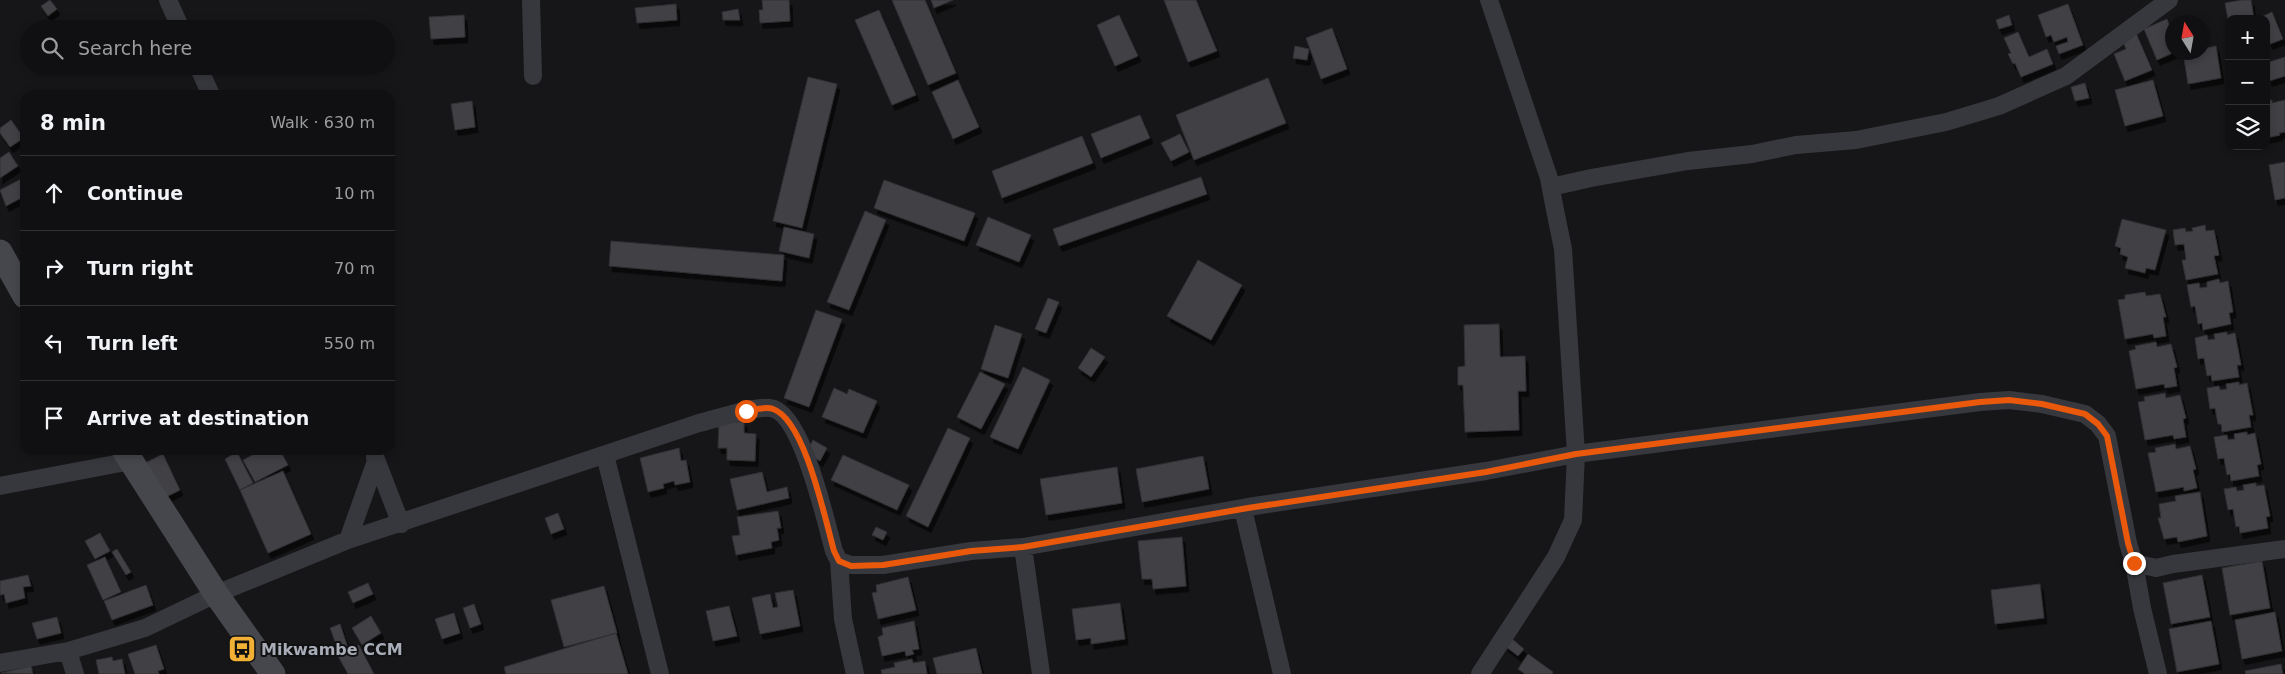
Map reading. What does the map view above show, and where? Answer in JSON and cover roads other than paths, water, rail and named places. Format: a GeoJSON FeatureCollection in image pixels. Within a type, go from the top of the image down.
{"type":"FeatureCollection","features":[{"type":"Feature","properties":{"kind":"main road"},"geometry":{"type":"LineString","coordinates":[[0,252],[20,287]]}},
{"type":"Feature","properties":{"kind":"main road"},"geometry":{"type":"LineString","coordinates":[[128,455],[216,594],[273,674]]}},
{"type":"Feature","properties":{"kind":"street"},"geometry":{"type":"LineString","coordinates":[[168,0],[177,20]]}},
{"type":"Feature","properties":{"kind":"street"},"geometry":{"type":"LineString","coordinates":[[531,0],[534,76]]}},
{"type":"Feature","properties":{"kind":"street"},"geometry":{"type":"LineString","coordinates":[[1480,674],[1556,557],[1573,520],[1576,454],[1563,249],[1551,187],[1489,0]]}},
{"type":"Feature","properties":{"kind":"street"},"geometry":{"type":"LineString","coordinates":[[1551,187],[1688,161],[1752,154],[1796,145],[1856,140],[1964,117],[1999,106],[2066,76],[2169,0]]}},
{"type":"Feature","properties":{"kind":"street"},"geometry":{"type":"LineString","coordinates":[[202,75],[209,90]]}},
{"type":"Feature","properties":{"kind":"street"},"geometry":{"type":"LineString","coordinates":[[839,561],[851,566],[883,565],[971,551],[1023,547],[1243,509],[1486,472],[1576,454],[1980,402],[2009,400],[2085,414],[2098,424],[2107,436],[2128,543],[2158,674]]}},
{"type":"Feature","properties":{"kind":"street"},"geometry":{"type":"LineString","coordinates":[[0,662],[68,651],[145,628],[216,594],[348,540],[401,524],[699,423],[746,411],[771,408],[783,414],[794,428],[810,465],[839,561],[843,619],[855,674]]}},
{"type":"Feature","properties":{"kind":"street"},"geometry":{"type":"LineString","coordinates":[[0,486],[128,455]]}},
{"type":"Feature","properties":{"kind":"street"},"geometry":{"type":"LineString","coordinates":[[374,455],[401,524]]}},
{"type":"Feature","properties":{"kind":"street"},"geometry":{"type":"LineString","coordinates":[[348,540],[374,455]]}},
{"type":"Feature","properties":{"kind":"street"},"geometry":{"type":"LineString","coordinates":[[605,455],[660,674]]}},
{"type":"Feature","properties":{"kind":"street"},"geometry":{"type":"LineString","coordinates":[[1243,509],[1282,674]]}},
{"type":"Feature","properties":{"kind":"street"},"geometry":{"type":"LineString","coordinates":[[1023,547],[1041,674]]}},
{"type":"Feature","properties":{"kind":"street"},"geometry":{"type":"LineString","coordinates":[[2134,563],[2156,568],[2285,549]]}},
{"type":"Feature","properties":{"kind":"street"},"geometry":{"type":"LineString","coordinates":[[68,651],[75,674]]}},
{"type":"Feature","properties":{"kind":"place","name":"Mikwambe CCM"},"geometry":{"type":"Point","coordinates":[242,649]}}]}
